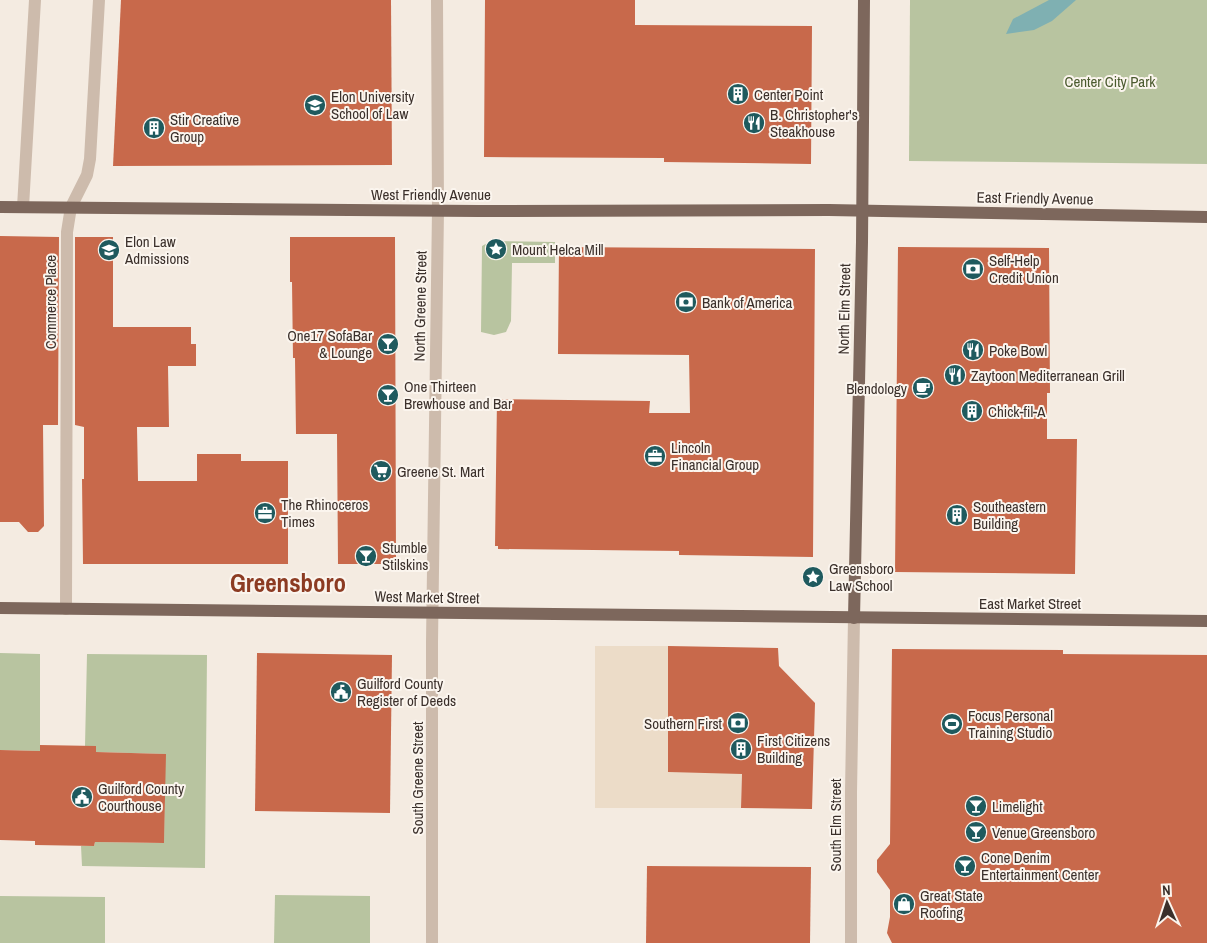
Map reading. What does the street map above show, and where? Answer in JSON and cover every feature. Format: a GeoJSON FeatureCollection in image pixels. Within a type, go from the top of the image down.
{"type":"FeatureCollection","features":[{"type":"Feature","properties":{"kind":"main road","name":"North Elm Street"},"geometry":{"type":"LineString","coordinates":[[854,618],[864,0]]}},
{"type":"Feature","properties":{"kind":"main road","name":"West Friendly Avenue"},"geometry":{"type":"LineString","coordinates":[[0,207],[862,211]]}},
{"type":"Feature","properties":{"kind":"main road","name":"East Friendly Avenue"},"geometry":{"type":"LineString","coordinates":[[862,211],[1207,217]]}},
{"type":"Feature","properties":{"kind":"main road","name":"West Market Street"},"geometry":{"type":"LineString","coordinates":[[0,608],[854,618]]}},
{"type":"Feature","properties":{"kind":"main road","name":"East Market Street"},"geometry":{"type":"LineString","coordinates":[[854,618],[1207,620]]}},
{"type":"Feature","properties":{"kind":"street"},"geometry":{"type":"LineString","coordinates":[[23,207],[35,0]]}},
{"type":"Feature","properties":{"kind":"street","name":"Commerce Place"},"geometry":{"type":"LineString","coordinates":[[66,609],[67,232],[71,207],[87,175],[90,159],[99,0]]}},
{"type":"Feature","properties":{"kind":"street","name":"North Greene Street"},"geometry":{"type":"LineString","coordinates":[[433,613],[438,210],[437,0]]}},
{"type":"Feature","properties":{"kind":"street","name":"South Greene Street"},"geometry":{"type":"LineString","coordinates":[[432,943],[433,613]]}},
{"type":"Feature","properties":{"kind":"street","name":"South Elm Street"},"geometry":{"type":"LineString","coordinates":[[851,943],[850,792],[854,618]]}},
{"type":"Feature","properties":{"kind":"green space","name":"Center City Park"},"geometry":{"type":"Polygon","coordinates":[[[910,0],[1207,0],[1207,164],[909,161],[910,0]]]}},
{"type":"Feature","properties":{"kind":"green space"},"geometry":{"type":"Polygon","coordinates":[[[491,241],[555,242],[555,263],[512,263],[511,321],[506,332],[494,335],[481,332],[482,246],[491,241]]]}},
{"type":"Feature","properties":{"kind":"green space"},"geometry":{"type":"Polygon","coordinates":[[[0,653],[40,654],[40,751],[0,750],[0,653]]]}},
{"type":"Feature","properties":{"kind":"green space"},"geometry":{"type":"Polygon","coordinates":[[[87,654],[207,655],[205,868],[82,866],[81,846],[94,846],[95,842],[164,843],[165,754],[96,752],[85,746],[87,654]]]}},
{"type":"Feature","properties":{"kind":"green space"},"geometry":{"type":"Polygon","coordinates":[[[275,895],[370,896],[370,943],[274,943],[275,895]]]}},
{"type":"Feature","properties":{"kind":"green space"},"geometry":{"type":"Polygon","coordinates":[[[0,896],[105,897],[105,943],[0,943],[0,896]]]}},
{"type":"Feature","properties":{"kind":"shaded area"},"geometry":{"type":"Polygon","coordinates":[[[595,646],[669,646],[668,772],[742,773],[741,808],[595,808],[595,646]]]}},
{"type":"Feature","properties":{"kind":"water"},"geometry":{"type":"Polygon","coordinates":[[[1049,0],[1076,0],[1052,21],[1034,30],[1006,34],[1013,19],[1049,0]]]}},
{"type":"Feature","properties":{"kind":"building"},"geometry":{"type":"Polygon","coordinates":[[[121,0],[391,0],[392,165],[113,166],[121,0]]]}},
{"type":"Feature","properties":{"kind":"building"},"geometry":{"type":"Polygon","coordinates":[[[485,0],[635,0],[635,25],[812,26],[811,164],[664,162],[664,158],[484,157],[485,0]]]}},
{"type":"Feature","properties":{"kind":"building"},"geometry":{"type":"Polygon","coordinates":[[[0,236],[59,237],[58,425],[43,425],[44,526],[38,532],[28,532],[19,522],[0,522],[0,236]]]}},
{"type":"Feature","properties":{"kind":"building"},"geometry":{"type":"Polygon","coordinates":[[[75,237],[113,237],[113,327],[191,327],[191,344],[196,344],[196,366],[168,366],[169,427],[137,427],[138,481],[197,481],[197,454],[241,454],[241,461],[288,461],[288,564],[83,564],[82,479],[84,479],[84,427],[75,425],[75,237]]]}},
{"type":"Feature","properties":{"kind":"building"},"geometry":{"type":"Polygon","coordinates":[[[290,237],[395,237],[396,564],[338,564],[337,434],[296,434],[290,237]]]}},
{"type":"Feature","properties":{"kind":"building","name":"Lincoln Financial Group"},"geometry":{"type":"Polygon","coordinates":[[[559,247],[815,249],[813,557],[679,555],[679,551],[498,549],[498,546],[495,546],[497,399],[650,401],[649,413],[690,413],[689,355],[558,354],[559,247]]]}},
{"type":"Feature","properties":{"kind":"building"},"geometry":{"type":"Polygon","coordinates":[[[898,247],[1049,248],[1050,393],[1047,393],[1047,439],[1077,439],[1075,574],[895,572],[898,247]]]}},
{"type":"Feature","properties":{"kind":"building","name":"First Citizens Building"},"geometry":{"type":"Polygon","coordinates":[[[668,646],[778,648],[779,666],[815,703],[812,809],[741,808],[742,774],[668,772],[668,646]]]}},
{"type":"Feature","properties":{"kind":"building"},"geometry":{"type":"Polygon","coordinates":[[[892,649],[1063,650],[1063,654],[1207,655],[1207,943],[892,943],[887,933],[890,917],[890,890],[877,872],[877,860],[890,844],[892,649]]]}},
{"type":"Feature","properties":{"kind":"building"},"geometry":{"type":"Polygon","coordinates":[[[257,653],[392,655],[390,813],[255,811],[257,653]]]}},
{"type":"Feature","properties":{"kind":"building","name":"Guilford County Courthouse"},"geometry":{"type":"Polygon","coordinates":[[[40,745],[96,746],[96,752],[166,754],[164,843],[95,842],[94,846],[35,845],[35,841],[0,840],[0,750],[40,751],[40,745]]]}},
{"type":"Feature","properties":{"kind":"building"},"geometry":{"type":"Polygon","coordinates":[[[647,866],[811,867],[810,943],[646,943],[647,866]]]}},
{"type":"Feature","properties":{"kind":"place","name":"Center Point"},"geometry":{"type":"Point","coordinates":[738,94]}},
{"type":"Feature","properties":{"kind":"place","name":"Elon University School of Law"},"geometry":{"type":"Point","coordinates":[315,105]}},
{"type":"Feature","properties":{"kind":"place","name":"B. Christopher's Steakhouse"},"geometry":{"type":"Point","coordinates":[754,123]}},
{"type":"Feature","properties":{"kind":"place","name":"Stir Creative Group"},"geometry":{"type":"Point","coordinates":[154,128]}},
{"type":"Feature","properties":{"kind":"place","name":"Mount Helca Mill"},"geometry":{"type":"Point","coordinates":[496,249]}},
{"type":"Feature","properties":{"kind":"place","name":"Elon Law Admissions"},"geometry":{"type":"Point","coordinates":[109,250]}},
{"type":"Feature","properties":{"kind":"place","name":"Self-Help Credit Union"},"geometry":{"type":"Point","coordinates":[973,269]}},
{"type":"Feature","properties":{"kind":"place","name":"Bank of America"},"geometry":{"type":"Point","coordinates":[686,302]}},
{"type":"Feature","properties":{"kind":"place","name":"One17 SofaBar & Lounge"},"geometry":{"type":"Point","coordinates":[388,344]}},
{"type":"Feature","properties":{"kind":"place","name":"Poke Bowl"},"geometry":{"type":"Point","coordinates":[973,350]}},
{"type":"Feature","properties":{"kind":"place","name":"Zaytoon Mediterranean Grill"},"geometry":{"type":"Point","coordinates":[955,375]}},
{"type":"Feature","properties":{"kind":"place","name":"Blendology"},"geometry":{"type":"Point","coordinates":[923,388]}},
{"type":"Feature","properties":{"kind":"place","name":"One Thirteen Brewhouse and Bar"},"geometry":{"type":"Point","coordinates":[388,395]}},
{"type":"Feature","properties":{"kind":"place","name":"Chick-fil-A"},"geometry":{"type":"Point","coordinates":[972,411]}},
{"type":"Feature","properties":{"kind":"place","name":"Lincoln Financial Group"},"geometry":{"type":"Point","coordinates":[655,456]}},
{"type":"Feature","properties":{"kind":"place","name":"Greene St. Mart"},"geometry":{"type":"Point","coordinates":[381,471]}},
{"type":"Feature","properties":{"kind":"place","name":"The Rhinoceros Times"},"geometry":{"type":"Point","coordinates":[265,513]}},
{"type":"Feature","properties":{"kind":"place","name":"Southeastern Building"},"geometry":{"type":"Point","coordinates":[957,515]}},
{"type":"Feature","properties":{"kind":"place","name":"Stumble Stilskins"},"geometry":{"type":"Point","coordinates":[366,556]}},
{"type":"Feature","properties":{"kind":"place","name":"Greensboro Law School"},"geometry":{"type":"Point","coordinates":[813,577]}},
{"type":"Feature","properties":{"kind":"place","name":"Guilford County Register of Deeds"},"geometry":{"type":"Point","coordinates":[341,692]}},
{"type":"Feature","properties":{"kind":"place","name":"Southern First"},"geometry":{"type":"Point","coordinates":[738,723]}},
{"type":"Feature","properties":{"kind":"place","name":"Focus Personal Training Studio"},"geometry":{"type":"Point","coordinates":[952,724]}},
{"type":"Feature","properties":{"kind":"place","name":"First Citizens Building"},"geometry":{"type":"Point","coordinates":[741,749]}},
{"type":"Feature","properties":{"kind":"place","name":"Guilford County Courthouse"},"geometry":{"type":"Point","coordinates":[82,797]}},
{"type":"Feature","properties":{"kind":"place","name":"Limelight"},"geometry":{"type":"Point","coordinates":[976,806]}},
{"type":"Feature","properties":{"kind":"place","name":"Venue Greensboro"},"geometry":{"type":"Point","coordinates":[976,832]}},
{"type":"Feature","properties":{"kind":"place","name":"Cone Denim Entertainment Center"},"geometry":{"type":"Point","coordinates":[965,866]}},
{"type":"Feature","properties":{"kind":"place","name":"Great State Roofing"},"geometry":{"type":"Point","coordinates":[904,904]}},
{"type":"Feature","properties":{"kind":"district","name":"Greensboro"},"geometry":{"type":"Point","coordinates":[288,583]}}]}
